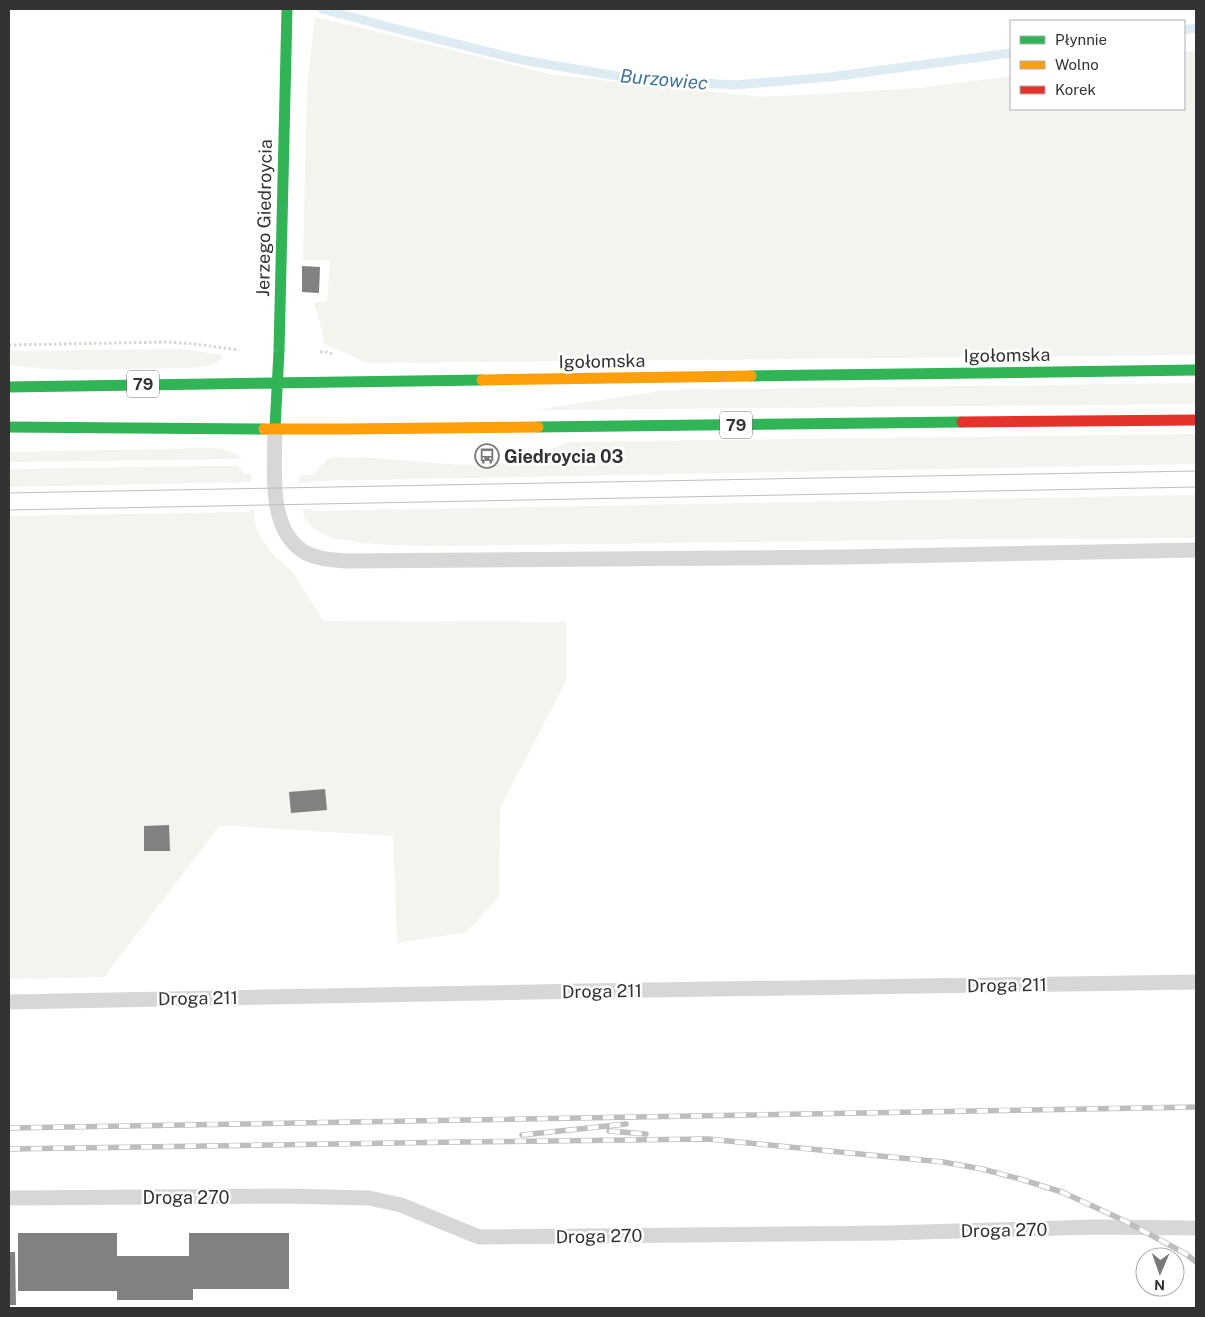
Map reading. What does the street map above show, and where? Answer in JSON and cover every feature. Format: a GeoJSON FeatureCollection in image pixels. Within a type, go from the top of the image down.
{"type":"FeatureCollection","features":[{"type":"Feature","properties":{"kind":"main road","name":"Jerzego Giedroycia"},"geometry":{"type":"LineString","coordinates":[[275,428],[287,9]]}},
{"type":"Feature","properties":{"kind":"main road","name":"Igołomska"},"geometry":{"type":"LineString","coordinates":[[9,387],[1196,370]]}},
{"type":"Feature","properties":{"kind":"main road","name":"79"},"geometry":{"type":"LineString","coordinates":[[9,427],[346,429],[1196,420]]}},
{"type":"Feature","properties":{"kind":"lane"},"geometry":{"type":"LineString","coordinates":[[275,428],[276,504],[283,528],[288,538],[296,546],[317,557],[333,560],[816,557],[1196,550]]}},
{"type":"Feature","properties":{"kind":"lane","name":"Droga 211"},"geometry":{"type":"LineString","coordinates":[[9,1002],[1196,982]]}},
{"type":"Feature","properties":{"kind":"lane","name":"Droga 270"},"geometry":{"type":"LineString","coordinates":[[9,1198],[273,1196],[369,1198],[400,1206],[478,1237],[888,1232],[1094,1227],[1196,1228]]}},
{"type":"Feature","properties":{"kind":"path"},"geometry":{"type":"LineString","coordinates":[[9,345],[168,342],[239,350]]}},
{"type":"Feature","properties":{"kind":"shaded area"},"geometry":{"type":"Polygon","coordinates":[[[315,17],[554,75],[764,97],[921,88],[1010,76],[1010,110],[1185,110],[1185,52],[1196,50],[1196,355],[364,363],[355,357],[324,344],[314,303],[327,301],[330,260],[303,260],[307,89],[315,17]]]}},
{"type":"Feature","properties":{"kind":"shaded area"},"geometry":{"type":"Polygon","coordinates":[[[182,349],[221,355],[224,358],[208,366],[189,368],[66,370],[9,365],[9,351],[182,349]]]}},
{"type":"Feature","properties":{"kind":"shaded area"},"geometry":{"type":"Polygon","coordinates":[[[1196,383],[1196,404],[535,410],[666,390],[1196,383]]]}},
{"type":"Feature","properties":{"kind":"shaded area"},"geometry":{"type":"Polygon","coordinates":[[[1196,434],[1196,464],[311,481],[298,483],[301,475],[314,475],[328,459],[336,457],[461,465],[533,463],[533,455],[571,442],[1196,434]]]}},
{"type":"Feature","properties":{"kind":"shaded area"},"geometry":{"type":"Polygon","coordinates":[[[212,448],[228,451],[242,459],[9,462],[9,452],[212,448]]]}},
{"type":"Feature","properties":{"kind":"shaded area"},"geometry":{"type":"Polygon","coordinates":[[[238,466],[244,474],[251,474],[251,482],[9,487],[9,469],[238,466]]]}},
{"type":"Feature","properties":{"kind":"shaded area"},"geometry":{"type":"Polygon","coordinates":[[[1196,495],[1196,538],[391,545],[332,538],[308,523],[302,509],[312,508],[312,511],[1196,495]]]}},
{"type":"Feature","properties":{"kind":"shaded area"},"geometry":{"type":"Polygon","coordinates":[[[254,510],[257,530],[264,542],[276,558],[293,572],[323,621],[566,622],[566,681],[500,808],[499,896],[467,932],[397,943],[393,836],[220,825],[104,977],[9,979],[9,516],[249,512],[254,510]]]}},
{"type":"Feature","properties":{"kind":"building"},"geometry":{"type":"Polygon","coordinates":[[[302,266],[320,267],[319,293],[302,292],[302,266]]]}},
{"type":"Feature","properties":{"kind":"building"},"geometry":{"type":"Polygon","coordinates":[[[325,789],[327,810],[291,813],[289,792],[325,789]]]}},
{"type":"Feature","properties":{"kind":"building"},"geometry":{"type":"Polygon","coordinates":[[[169,825],[170,851],[144,851],[144,826],[169,825]]]}},
{"type":"Feature","properties":{"kind":"building"},"geometry":{"type":"Polygon","coordinates":[[[18,1233],[117,1233],[117,1256],[189,1256],[189,1233],[289,1233],[289,1289],[193,1289],[193,1300],[117,1300],[117,1291],[18,1291],[18,1233]]]}},
{"type":"Feature","properties":{"kind":"building"},"geometry":{"type":"Polygon","coordinates":[[[9,1252],[15,1252],[16,1305],[9,1305],[9,1252]]]}},
{"type":"Feature","properties":{"kind":"waterway","name":"Burzowiec"},"geometry":{"type":"LineString","coordinates":[[322,9],[522,60],[635,79],[735,85],[830,77],[1010,53]]}},
{"type":"Feature","properties":{"kind":"waterway","name":"Burzowiec"},"geometry":{"type":"LineString","coordinates":[[1185,30],[1196,28]]}},
{"type":"Feature","properties":{"kind":"tram line"},"geometry":{"type":"LineString","coordinates":[[9,493],[1196,471]]}},
{"type":"Feature","properties":{"kind":"tram line"},"geometry":{"type":"LineString","coordinates":[[9,510],[1196,487]]}},
{"type":"Feature","properties":{"kind":"railway"},"geometry":{"type":"LineString","coordinates":[[9,1128],[1196,1107]]}},
{"type":"Feature","properties":{"kind":"railway"},"geometry":{"type":"LineString","coordinates":[[522,1135],[626,1124]]}},
{"type":"Feature","properties":{"kind":"railway"},"geometry":{"type":"LineString","coordinates":[[609,1131],[646,1134]]}},
{"type":"Feature","properties":{"kind":"railway"},"geometry":{"type":"LineString","coordinates":[[9,1149],[708,1139],[943,1162],[982,1169],[1062,1192],[1125,1221],[1186,1254],[1196,1262]]}},
{"type":"Feature","properties":{"kind":"traffic: fast"},"geometry":{"type":"LineString","coordinates":[[275,428],[279,351],[287,9]]}},
{"type":"Feature","properties":{"kind":"traffic: fast"},"geometry":{"type":"LineString","coordinates":[[751,376],[1196,370]]}},
{"type":"Feature","properties":{"kind":"traffic: fast"},"geometry":{"type":"LineString","coordinates":[[9,387],[482,380]]}},
{"type":"Feature","properties":{"kind":"traffic: fast"},"geometry":{"type":"LineString","coordinates":[[538,427],[962,422]]}},
{"type":"Feature","properties":{"kind":"traffic: fast"},"geometry":{"type":"LineString","coordinates":[[9,427],[264,429]]}},
{"type":"Feature","properties":{"kind":"traffic: slow"},"geometry":{"type":"LineString","coordinates":[[482,380],[751,376]]}},
{"type":"Feature","properties":{"kind":"traffic: slow"},"geometry":{"type":"LineString","coordinates":[[264,429],[538,427]]}},
{"type":"Feature","properties":{"kind":"traffic: jam"},"geometry":{"type":"LineString","coordinates":[[962,422],[1196,420]]}},
{"type":"Feature","properties":{"kind":"place","name":"Giedroycia 03"},"geometry":{"type":"Point","coordinates":[487,456]}}]}
